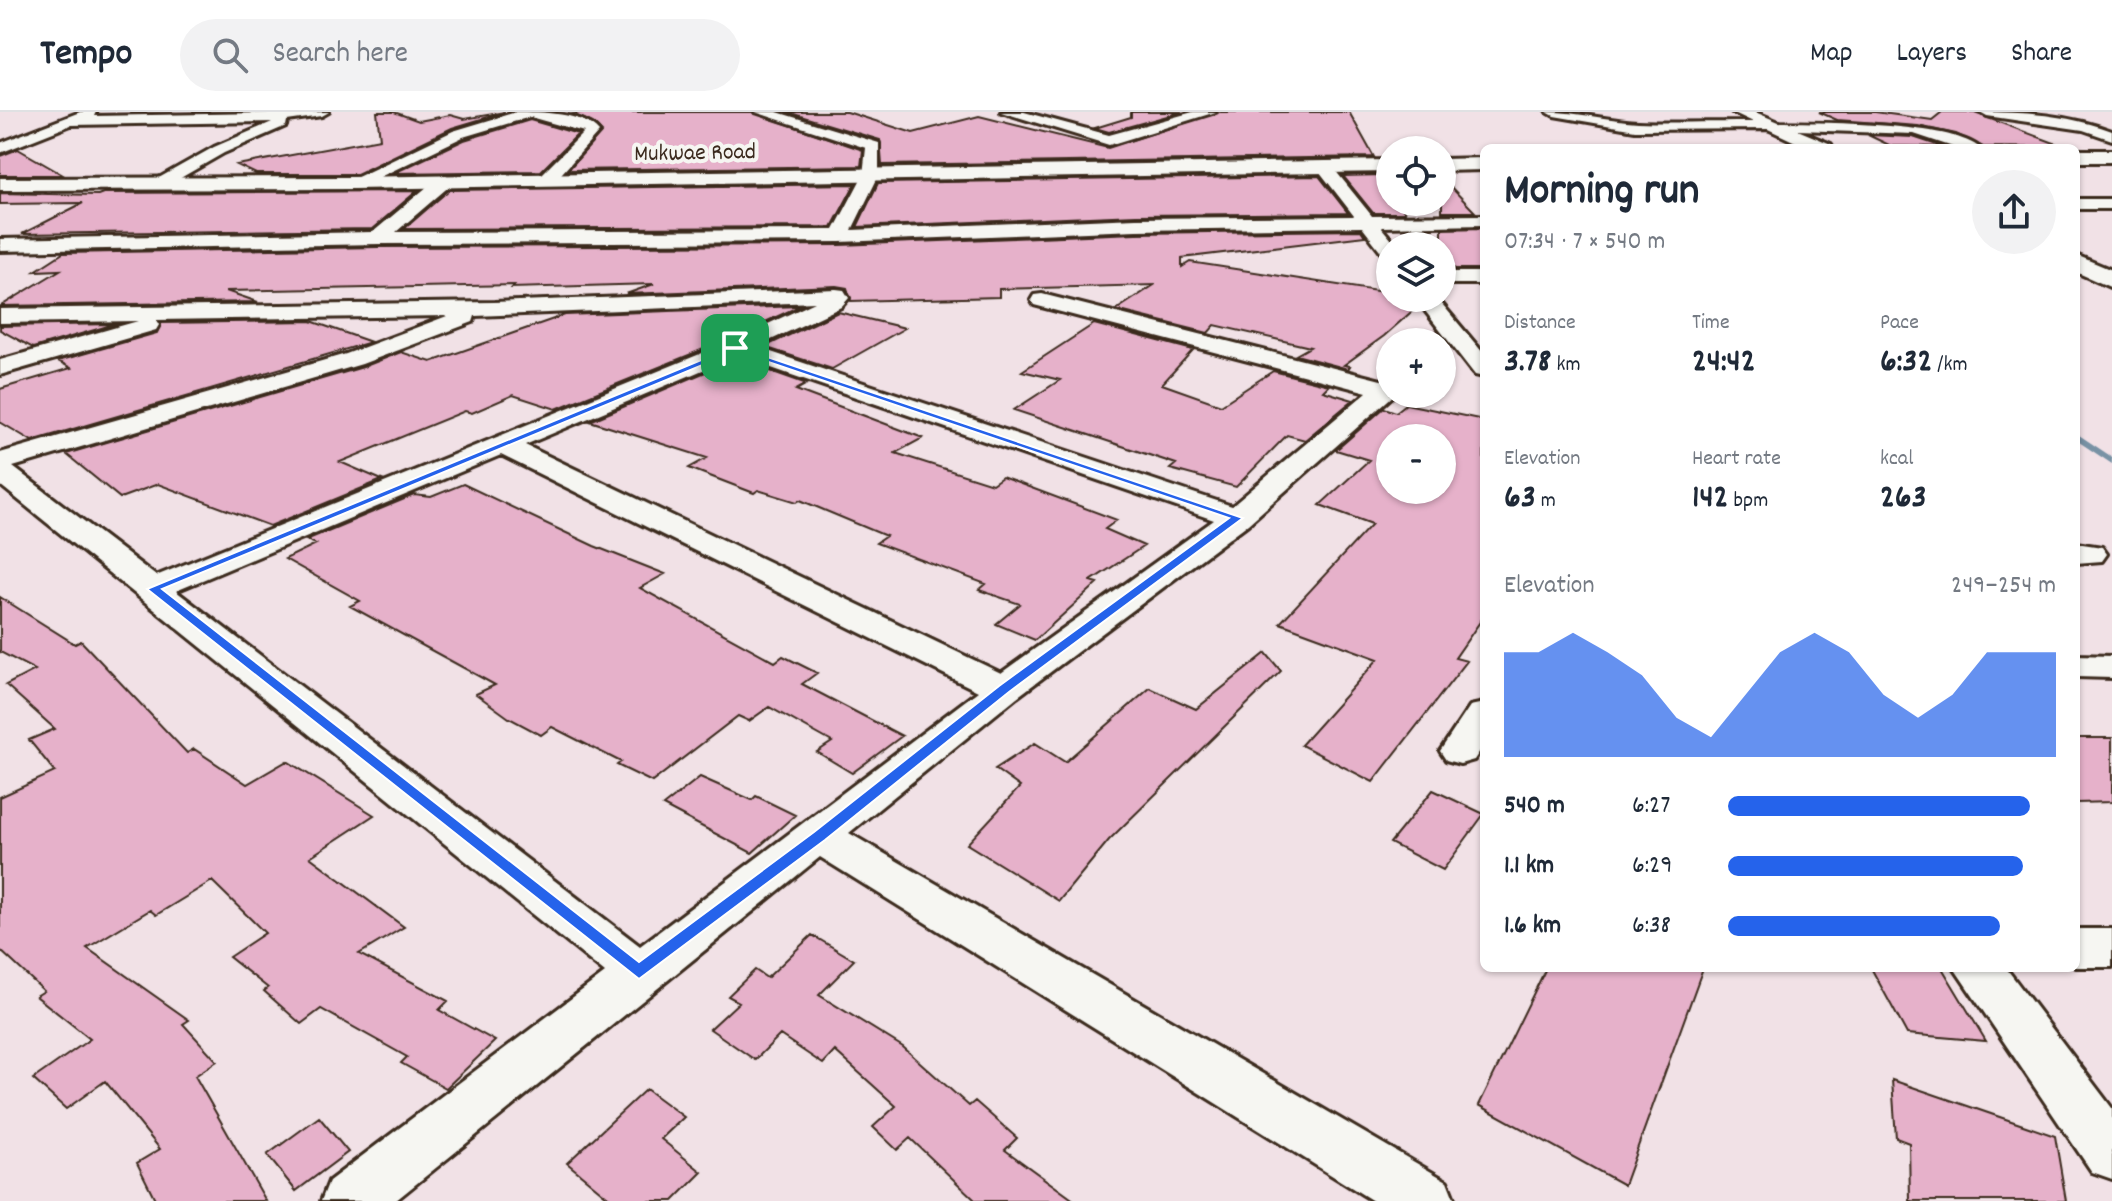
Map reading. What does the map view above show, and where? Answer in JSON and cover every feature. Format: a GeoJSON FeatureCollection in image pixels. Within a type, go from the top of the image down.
{"type":"FeatureCollection","features":[{"type":"Feature","properties":{"kind":"street"},"geometry":{"type":"LineString","coordinates":[[0,148],[91,112]]}},
{"type":"Feature","properties":{"kind":"street"},"geometry":{"type":"LineString","coordinates":[[69,121],[289,117],[322,112]]}},
{"type":"Feature","properties":{"kind":"street"},"geometry":{"type":"LineString","coordinates":[[353,183],[458,134],[530,112],[587,127],[592,132],[547,179]]}},
{"type":"Feature","properties":{"kind":"street"},"geometry":{"type":"LineString","coordinates":[[1008,112],[1109,140],[1209,112]]}},
{"type":"Feature","properties":{"kind":"street"},"geometry":{"type":"LineString","coordinates":[[1554,112],[1635,126],[1898,128],[1929,132],[1961,144]]}},
{"type":"Feature","properties":{"kind":"street"},"geometry":{"type":"LineString","coordinates":[[1741,112],[1815,144]]}},
{"type":"Feature","properties":{"kind":"street"},"geometry":{"type":"LineString","coordinates":[[1987,112],[2084,119],[2112,136]]}},
{"type":"Feature","properties":{"kind":"street"},"geometry":{"type":"LineString","coordinates":[[774,113],[874,146],[871,175],[840,236]]}},
{"type":"Feature","properties":{"kind":"street"},"geometry":{"type":"LineString","coordinates":[[163,183],[219,150],[274,128],[289,117]]}},
{"type":"Feature","properties":{"kind":"street"},"geometry":{"type":"LineString","coordinates":[[1635,126],[1670,143]]}},
{"type":"Feature","properties":{"kind":"street"},"geometry":{"type":"LineString","coordinates":[[1104,170],[1109,140]]}},
{"type":"Feature","properties":{"kind":"street"},"geometry":{"type":"LineString","coordinates":[[2080,156],[2112,156]]}},
{"type":"Feature","properties":{"kind":"street"},"geometry":{"type":"LineString","coordinates":[[1456,165],[1480,164]]}},
{"type":"Feature","properties":{"kind":"street","name":"Mukwae Road"},"geometry":{"type":"LineString","coordinates":[[0,184],[353,183],[1376,166]]}},
{"type":"Feature","properties":{"kind":"street"},"geometry":{"type":"LineString","coordinates":[[1324,167],[1376,232]]}},
{"type":"Feature","properties":{"kind":"street"},"geometry":{"type":"LineString","coordinates":[[378,238],[446,180]]}},
{"type":"Feature","properties":{"kind":"street"},"geometry":{"type":"LineString","coordinates":[[2080,204],[2112,204]]}},
{"type":"Feature","properties":{"kind":"street"},"geometry":{"type":"LineString","coordinates":[[0,245],[378,238],[840,236],[1108,225],[1480,220]]}},
{"type":"Feature","properties":{"kind":"street"},"geometry":{"type":"LineString","coordinates":[[2092,266],[2112,280]]}},
{"type":"Feature","properties":{"kind":"street"},"geometry":{"type":"LineString","coordinates":[[1456,278],[1480,278]]}},
{"type":"Feature","properties":{"kind":"street"},"geometry":{"type":"LineString","coordinates":[[0,316],[494,309],[836,295],[838,298],[735,348],[153,589]]}},
{"type":"Feature","properties":{"kind":"street"},"geometry":{"type":"LineString","coordinates":[[1042,300],[1376,384]]}},
{"type":"Feature","properties":{"kind":"street"},"geometry":{"type":"LineString","coordinates":[[0,462],[354,359],[494,309]]}},
{"type":"Feature","properties":{"kind":"street"},"geometry":{"type":"LineString","coordinates":[[0,368],[184,313]]}},
{"type":"Feature","properties":{"kind":"street"},"geometry":{"type":"LineString","coordinates":[[1456,347],[1480,367]]}},
{"type":"Feature","properties":{"kind":"street"},"geometry":{"type":"LineString","coordinates":[[735,348],[1237,518]]}},
{"type":"Feature","properties":{"kind":"street"},"geometry":{"type":"LineString","coordinates":[[350,1201],[1004,689],[1237,518],[1376,397]]}},
{"type":"Feature","properties":{"kind":"street"},"geometry":{"type":"LineString","coordinates":[[144,420],[10,479],[639,972]]}},
{"type":"Feature","properties":{"kind":"street"},"geometry":{"type":"LineString","coordinates":[[503,445],[1004,689]]}},
{"type":"Feature","properties":{"kind":"street"},"geometry":{"type":"LineString","coordinates":[[2080,666],[2112,667]]}},
{"type":"Feature","properties":{"kind":"street"},"geometry":{"type":"LineString","coordinates":[[1460,751],[1480,721]]}},
{"type":"Feature","properties":{"kind":"street"},"geometry":{"type":"LineString","coordinates":[[819,836],[1426,1201]]}},
{"type":"Feature","properties":{"kind":"street"},"geometry":{"type":"LineString","coordinates":[[2080,948],[2112,948]]}},
{"type":"Feature","properties":{"kind":"street"},"geometry":{"type":"LineString","coordinates":[[1981,972],[2112,1153]]}},
{"type":"Feature","properties":{"kind":"building"},"geometry":{"type":"Polygon","coordinates":[[[377,112],[394,112],[419,121],[450,115],[464,119],[505,112],[452,128],[357,174],[256,174],[237,165],[380,139],[377,112]]]}},
{"type":"Feature","properties":{"kind":"building"},"geometry":{"type":"Polygon","coordinates":[[[752,112],[863,150],[861,166],[568,170],[602,132],[593,123],[573,114],[752,112]]]}},
{"type":"Feature","properties":{"kind":"building"},"geometry":{"type":"Polygon","coordinates":[[[787,112],[847,112],[913,133],[979,116],[1108,148],[1219,112],[1349,112],[1374,157],[882,165],[880,140],[787,112]]]}},
{"type":"Feature","properties":{"kind":"building"},"geometry":{"type":"Polygon","coordinates":[[[1131,112],[1182,112],[1109,132],[1095,128],[1131,117],[1131,112]]]}},
{"type":"Feature","properties":{"kind":"building"},"geometry":{"type":"Polygon","coordinates":[[[1819,112],[1875,112],[1932,120],[1942,112],[1972,112],[2057,144],[1977,144],[1956,134],[1918,126],[1837,120],[1819,112]]]}},
{"type":"Feature","properties":{"kind":"building"},"geometry":{"type":"Polygon","coordinates":[[[530,120],[578,134],[541,171],[394,173],[464,140],[530,120]]]}},
{"type":"Feature","properties":{"kind":"building"},"geometry":{"type":"Polygon","coordinates":[[[1868,135],[1913,137],[1934,144],[1887,144],[1868,135]]]}},
{"type":"Feature","properties":{"kind":"building"},"geometry":{"type":"Polygon","coordinates":[[[18,149],[63,175],[0,175],[0,156],[18,149]]]}},
{"type":"Feature","properties":{"kind":"building"},"geometry":{"type":"Polygon","coordinates":[[[1376,175],[1376,213],[1373,213],[1343,176],[1376,175]]]}},
{"type":"Feature","properties":{"kind":"building"},"geometry":{"type":"Polygon","coordinates":[[[1319,176],[1348,213],[1136,215],[857,227],[878,183],[1319,176]]]}},
{"type":"Feature","properties":{"kind":"building"},"geometry":{"type":"Polygon","coordinates":[[[855,184],[832,227],[404,229],[449,190],[855,184]]]}},
{"type":"Feature","properties":{"kind":"building"},"geometry":{"type":"Polygon","coordinates":[[[417,191],[372,229],[22,234],[83,203],[0,204],[0,193],[98,195],[417,191]]]}},
{"type":"Feature","properties":{"kind":"building"},"geometry":{"type":"Polygon","coordinates":[[[1456,192],[1475,212],[1456,212],[1456,192]]]}},
{"type":"Feature","properties":{"kind":"building"},"geometry":{"type":"Polygon","coordinates":[[[1480,228],[1480,268],[1456,269],[1456,232],[1442,232],[1442,229],[1480,228]]]}},
{"type":"Feature","properties":{"kind":"building"},"geometry":{"type":"Polygon","coordinates":[[[1361,230],[1365,236],[1182,258],[1182,267],[1190,262],[1376,291],[1376,312],[1411,312],[1393,328],[1376,328],[1376,342],[1344,365],[1350,366],[1348,369],[1296,355],[1310,347],[1215,325],[1208,333],[1116,310],[1154,285],[999,289],[999,297],[851,301],[847,288],[836,286],[626,294],[654,284],[512,288],[515,285],[226,291],[258,302],[1,306],[60,270],[35,271],[63,253],[378,247],[840,245],[1136,233],[1361,230]]]}},
{"type":"Feature","properties":{"kind":"building"},"geometry":{"type":"Polygon","coordinates":[[[800,306],[726,340],[556,409],[513,395],[472,413],[465,411],[340,462],[382,480],[270,526],[158,484],[120,498],[66,454],[363,367],[401,352],[431,362],[565,315],[800,306]]]}},
{"type":"Feature","properties":{"kind":"building"},"geometry":{"type":"Polygon","coordinates":[[[838,312],[905,328],[832,369],[764,347],[838,312]]]}},
{"type":"Feature","properties":{"kind":"building"},"geometry":{"type":"Polygon","coordinates":[[[311,321],[371,342],[32,441],[0,422],[0,389],[71,368],[58,361],[157,333],[161,323],[311,321]]]}},
{"type":"Feature","properties":{"kind":"building"},"geometry":{"type":"Polygon","coordinates":[[[115,324],[33,348],[0,330],[0,326],[115,324]]]}},
{"type":"Feature","properties":{"kind":"building"},"geometry":{"type":"Polygon","coordinates":[[[1094,324],[1193,350],[1162,384],[1221,405],[1273,371],[1329,385],[1323,391],[1353,400],[1305,440],[1287,435],[1236,487],[1170,469],[1176,464],[1014,410],[1060,380],[1022,371],[1094,324]]]}},
{"type":"Feature","properties":{"kind":"building"},"geometry":{"type":"Polygon","coordinates":[[[736,359],[807,384],[796,390],[923,438],[895,453],[992,484],[1002,477],[1117,520],[1105,529],[1144,546],[1091,581],[1098,583],[1035,640],[996,624],[1020,604],[979,590],[986,584],[876,543],[886,536],[800,500],[797,502],[758,490],[754,493],[689,468],[707,458],[590,421],[736,359]]]}},
{"type":"Feature","properties":{"kind":"building"},"geometry":{"type":"Polygon","coordinates":[[[1384,408],[1396,412],[1401,408],[1426,408],[1480,419],[1480,622],[1455,658],[1467,661],[1373,782],[1301,745],[1378,659],[1280,623],[1372,524],[1320,505],[1369,460],[1336,450],[1384,408]]]}},
{"type":"Feature","properties":{"kind":"building"},"geometry":{"type":"Polygon","coordinates":[[[463,484],[594,546],[665,574],[640,588],[775,662],[783,656],[817,673],[802,684],[902,736],[852,773],[817,752],[832,742],[769,707],[749,721],[738,716],[652,782],[617,765],[621,762],[552,727],[541,735],[509,718],[476,694],[495,685],[350,606],[360,601],[285,559],[316,544],[306,540],[414,495],[431,497],[463,484]]]}},
{"type":"Feature","properties":{"kind":"building"},"geometry":{"type":"Polygon","coordinates":[[[0,597],[75,644],[81,641],[187,753],[194,749],[247,784],[287,761],[374,815],[310,857],[404,927],[359,954],[448,1001],[439,1010],[495,1041],[446,1088],[401,1063],[407,1057],[321,1009],[301,1024],[264,991],[268,988],[229,957],[265,933],[212,881],[156,915],[150,910],[87,948],[189,1020],[183,1024],[217,1061],[195,1076],[266,1201],[156,1201],[137,1163],[160,1149],[105,1081],[66,1109],[33,1079],[90,1039],[36,996],[44,991],[0,950],[0,797],[55,772],[29,740],[55,729],[6,685],[35,670],[0,652],[0,597]]]}},
{"type":"Feature","properties":{"kind":"building"},"geometry":{"type":"Polygon","coordinates":[[[1266,653],[1281,671],[1109,840],[1059,901],[967,844],[1020,787],[995,769],[1035,743],[1065,762],[1150,688],[1196,709],[1266,653]]]}},
{"type":"Feature","properties":{"kind":"building"},"geometry":{"type":"Polygon","coordinates":[[[2080,738],[2112,738],[2112,802],[2080,803],[2080,738]]]}},
{"type":"Feature","properties":{"kind":"building"},"geometry":{"type":"Polygon","coordinates":[[[700,777],[752,800],[756,796],[795,815],[752,853],[663,806],[700,777]]]}},
{"type":"Feature","properties":{"kind":"building"},"geometry":{"type":"Polygon","coordinates":[[[1433,790],[1480,812],[1480,819],[1443,870],[1390,843],[1433,790]]]}},
{"type":"Feature","properties":{"kind":"building"},"geometry":{"type":"Polygon","coordinates":[[[812,935],[854,960],[819,995],[903,1047],[969,1106],[975,1101],[1017,1138],[1005,1150],[1075,1201],[976,1201],[910,1138],[897,1150],[873,1127],[896,1106],[835,1051],[823,1064],[780,1035],[755,1060],[710,1029],[739,1002],[728,996],[755,970],[767,978],[812,935]]]}},
{"type":"Feature","properties":{"kind":"building"},"geometry":{"type":"Polygon","coordinates":[[[1544,972],[1702,972],[1624,1185],[1479,1105],[1544,972]]]}},
{"type":"Feature","properties":{"kind":"building"},"geometry":{"type":"Polygon","coordinates":[[[1873,972],[1944,972],[1986,1041],[1907,1034],[1873,972]]]}},
{"type":"Feature","properties":{"kind":"building"},"geometry":{"type":"Polygon","coordinates":[[[1892,1080],[2055,1136],[2066,1201],[1910,1201],[1909,1143],[1896,1138],[1892,1080]]]}},
{"type":"Feature","properties":{"kind":"building"},"geometry":{"type":"Polygon","coordinates":[[[646,1089],[684,1117],[661,1139],[702,1172],[673,1201],[613,1201],[567,1163],[646,1089]]]}},
{"type":"Feature","properties":{"kind":"building"},"geometry":{"type":"Polygon","coordinates":[[[319,1117],[348,1152],[296,1191],[267,1155],[319,1117]]]}},
{"type":"Feature","properties":{"kind":"waterway"},"geometry":{"type":"LineString","coordinates":[[2080,439],[2112,461]]}},
{"type":"Feature","properties":{"kind":"route"},"geometry":{"type":"LineString","coordinates":[[735,348],[1237,518],[1004,689],[819,836],[639,972],[153,589],[735,348]]}}]}
